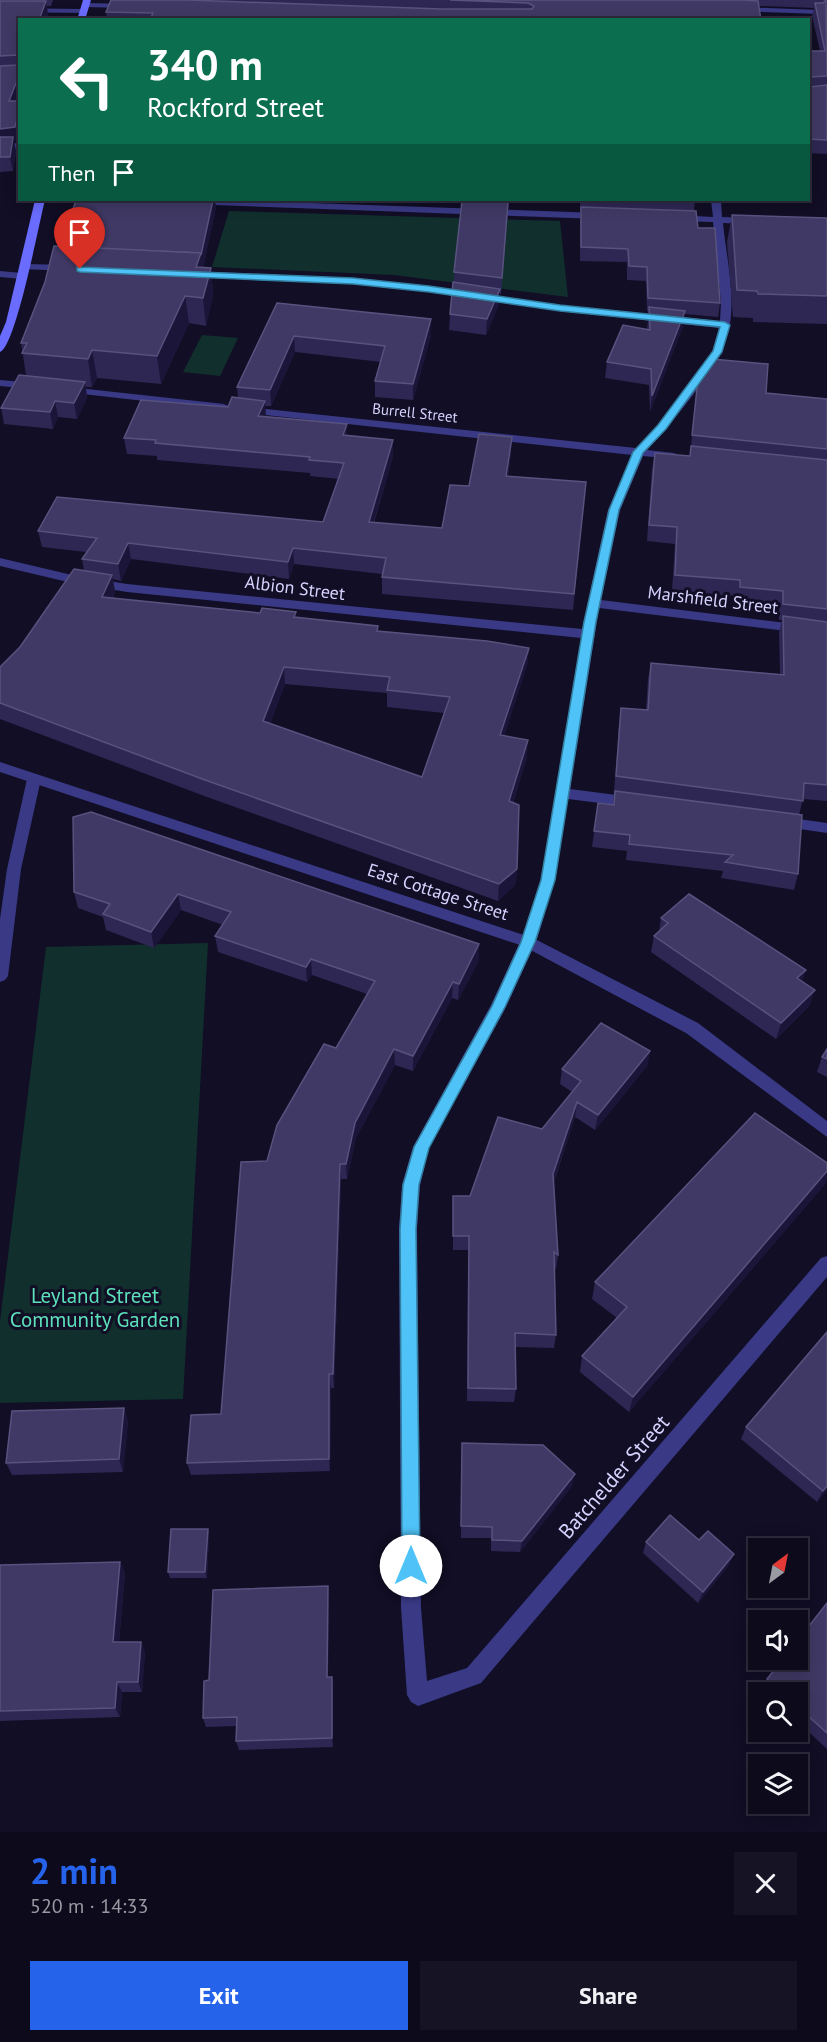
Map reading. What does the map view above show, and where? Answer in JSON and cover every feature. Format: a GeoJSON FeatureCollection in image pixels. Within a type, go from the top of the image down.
{"type":"FeatureCollection","features":[{"type":"Feature","properties":{"kind":"main road"},"geometry":{"type":"LineString","coordinates":[[0,350],[11,322],[40,201]]}},
{"type":"Feature","properties":{"kind":"street"},"geometry":{"type":"LineString","coordinates":[[0,10],[136,6]]}},
{"type":"Feature","properties":{"kind":"street"},"geometry":{"type":"LineString","coordinates":[[731,9],[820,12]]}},
{"type":"Feature","properties":{"kind":"street"},"geometry":{"type":"LineString","coordinates":[[0,147],[18,146]]}},
{"type":"Feature","properties":{"kind":"street"},"geometry":{"type":"LineString","coordinates":[[184,201],[606,217]]}},
{"type":"Feature","properties":{"kind":"street"},"geometry":{"type":"LineString","coordinates":[[528,942],[548,880],[588,634],[614,510],[639,452],[662,427],[717,352],[725,325],[726,302],[716,201]]}},
{"type":"Feature","properties":{"kind":"street"},"geometry":{"type":"LineString","coordinates":[[662,218],[764,222]]}},
{"type":"Feature","properties":{"kind":"street"},"geometry":{"type":"LineString","coordinates":[[0,274],[80,269]]}},
{"type":"Feature","properties":{"kind":"street"},"geometry":{"type":"LineString","coordinates":[[184,274],[353,281],[429,289],[560,308],[725,325]]}},
{"type":"Feature","properties":{"kind":"street","name":"Burrell Street"},"geometry":{"type":"LineString","coordinates":[[0,383],[686,457]]}},
{"type":"Feature","properties":{"kind":"street","name":"Albion Street"},"geometry":{"type":"LineString","coordinates":[[0,562],[72,579],[127,588],[384,616],[588,634]]}},
{"type":"Feature","properties":{"kind":"street","name":"Marshfield Street"},"geometry":{"type":"LineString","coordinates":[[594,603],[827,632]]}},
{"type":"Feature","properties":{"kind":"street","name":"East Cottage Street"},"geometry":{"type":"LineString","coordinates":[[0,767],[528,942],[692,1028],[827,1130]]}},
{"type":"Feature","properties":{"kind":"street"},"geometry":{"type":"LineString","coordinates":[[0,976],[14,869],[34,779]]}},
{"type":"Feature","properties":{"kind":"street"},"geometry":{"type":"LineString","coordinates":[[564,792],[642,803]]}},
{"type":"Feature","properties":{"kind":"street"},"geometry":{"type":"LineString","coordinates":[[766,819],[827,828]]}},
{"type":"Feature","properties":{"kind":"street","name":"Batchelder Street"},"geometry":{"type":"LineString","coordinates":[[528,942],[498,1007],[421,1147],[411,1185],[408,1229],[411,1608],[418,1695],[474,1676],[827,1264]]}},
{"type":"Feature","properties":{"kind":"green space"},"geometry":{"type":"Polygon","coordinates":[[[229,211],[560,221],[568,297],[394,275],[212,267],[229,211]]]}},
{"type":"Feature","properties":{"kind":"green space"},"geometry":{"type":"Polygon","coordinates":[[[202,335],[238,338],[220,376],[183,372],[202,335]]]}},
{"type":"Feature","properties":{"kind":"green space","name":"Leyland Street Community Garden"},"geometry":{"type":"Polygon","coordinates":[[[208,943],[183,1399],[0,1403],[0,1321],[46,947],[208,943]]]}},
{"type":"Feature","properties":{"kind":"building"},"geometry":{"type":"Polygon","coordinates":[[[111,0],[188,0],[441,9],[532,9],[534,6],[528,3],[450,0],[744,0],[758,1],[761,18],[151,18],[153,13],[106,12],[111,0]]]}},
{"type":"Feature","properties":{"kind":"building"},"geometry":{"type":"Polygon","coordinates":[[[826,0],[827,76],[810,77],[810,51],[825,51],[815,3],[823,3],[826,0]]]}},
{"type":"Feature","properties":{"kind":"building"},"geometry":{"type":"Polygon","coordinates":[[[0,1],[46,1],[40,18],[18,18],[18,56],[0,56],[0,1]]]}},
{"type":"Feature","properties":{"kind":"building"},"geometry":{"type":"Polygon","coordinates":[[[18,65],[18,78],[9,101],[18,101],[15,127],[0,129],[0,66],[18,65]]]}},
{"type":"Feature","properties":{"kind":"building"},"geometry":{"type":"Polygon","coordinates":[[[827,85],[827,140],[810,139],[810,87],[827,85]]]}},
{"type":"Feature","properties":{"kind":"building"},"geometry":{"type":"Polygon","coordinates":[[[0,137],[13,137],[10,157],[0,157],[0,137]]]}},
{"type":"Feature","properties":{"kind":"building"},"geometry":{"type":"Polygon","coordinates":[[[76,201],[213,201],[201,255],[201,253],[60,247],[76,201]]]}},
{"type":"Feature","properties":{"kind":"building"},"geometry":{"type":"Polygon","coordinates":[[[462,201],[508,202],[502,278],[454,272],[462,201]]]}},
{"type":"Feature","properties":{"kind":"building"},"geometry":{"type":"Polygon","coordinates":[[[581,207],[696,211],[698,228],[715,228],[720,303],[648,298],[647,267],[629,266],[628,249],[581,247],[581,207]]]}},
{"type":"Feature","properties":{"kind":"building"},"geometry":{"type":"Polygon","coordinates":[[[732,215],[827,218],[827,296],[758,294],[757,291],[737,290],[732,215]]]}},
{"type":"Feature","properties":{"kind":"building"},"geometry":{"type":"Polygon","coordinates":[[[54,246],[201,253],[196,267],[211,268],[203,298],[185,296],[157,356],[92,350],[88,359],[22,353],[27,343],[21,343],[45,282],[54,246]]]}},
{"type":"Feature","properties":{"kind":"building"},"geometry":{"type":"Polygon","coordinates":[[[453,282],[500,289],[487,319],[450,314],[453,282]]]}},
{"type":"Feature","properties":{"kind":"building"},"geometry":{"type":"Polygon","coordinates":[[[277,303],[431,319],[413,384],[375,381],[385,346],[294,336],[270,390],[237,387],[277,303]]]}},
{"type":"Feature","properties":{"kind":"building"},"geometry":{"type":"Polygon","coordinates":[[[649,307],[685,311],[652,396],[651,369],[607,362],[623,325],[650,330],[649,307]]]}},
{"type":"Feature","properties":{"kind":"building"},"geometry":{"type":"Polygon","coordinates":[[[712,359],[768,364],[766,393],[827,399],[827,449],[692,435],[698,379],[712,359]]]}},
{"type":"Feature","properties":{"kind":"building"},"geometry":{"type":"Polygon","coordinates":[[[19,375],[85,382],[74,403],[55,401],[50,412],[1,408],[19,375]]]}},
{"type":"Feature","properties":{"kind":"building"},"geometry":{"type":"Polygon","coordinates":[[[232,397],[265,401],[258,416],[347,424],[343,435],[393,440],[369,522],[442,528],[450,485],[469,486],[479,434],[512,437],[506,476],[586,482],[574,594],[382,577],[386,558],[293,548],[288,562],[128,543],[118,564],[82,559],[97,538],[38,531],[57,497],[323,522],[344,463],[309,460],[310,457],[155,443],[156,440],[124,438],[141,400],[228,407],[232,397]]]}},
{"type":"Feature","properties":{"kind":"building"},"geometry":{"type":"Polygon","coordinates":[[[691,446],[827,460],[827,609],[783,604],[783,591],[740,587],[740,580],[675,575],[677,527],[649,525],[655,453],[690,456],[691,446]]]}},
{"type":"Feature","properties":{"kind":"building"},"geometry":{"type":"Polygon","coordinates":[[[74,569],[112,575],[102,597],[260,613],[262,608],[296,612],[294,617],[378,626],[377,631],[487,641],[529,648],[500,735],[528,740],[509,801],[519,805],[517,869],[499,884],[205,780],[0,703],[0,667],[20,647],[74,569]],[[284,667],[263,721],[422,777],[450,697],[387,690],[390,677],[284,667]]]}},
{"type":"Feature","properties":{"kind":"building"},"geometry":{"type":"Polygon","coordinates":[[[783,616],[827,622],[827,785],[804,783],[803,801],[616,776],[621,708],[648,710],[651,663],[784,675],[783,616]]]}},
{"type":"Feature","properties":{"kind":"building"},"geometry":{"type":"Polygon","coordinates":[[[615,791],[802,815],[798,874],[725,862],[733,855],[629,844],[630,835],[594,831],[598,803],[614,805],[615,791]]]}},
{"type":"Feature","properties":{"kind":"building"},"geometry":{"type":"Polygon","coordinates":[[[91,812],[479,944],[459,984],[453,982],[413,1056],[394,1049],[355,1123],[346,1164],[340,1164],[333,1374],[329,1374],[329,1459],[187,1463],[191,1415],[221,1414],[241,1162],[267,1161],[277,1125],[324,1044],[336,1048],[375,981],[311,959],[306,967],[215,936],[231,912],[178,894],[151,932],[103,914],[110,904],[74,892],[73,817],[91,812]]]}},
{"type":"Feature","properties":{"kind":"building"},"geometry":{"type":"Polygon","coordinates":[[[689,894],[806,970],[797,978],[815,990],[781,1023],[654,936],[668,923],[661,918],[689,894]]]}},
{"type":"Feature","properties":{"kind":"building"},"geometry":{"type":"Polygon","coordinates":[[[601,1023],[650,1051],[598,1115],[577,1102],[553,1174],[558,1255],[554,1252],[556,1335],[515,1333],[516,1389],[468,1388],[469,1236],[453,1236],[453,1196],[470,1196],[498,1117],[542,1129],[581,1081],[562,1069],[601,1023]]]}},
{"type":"Feature","properties":{"kind":"building"},"geometry":{"type":"Polygon","coordinates":[[[827,1049],[827,1059],[822,1057],[827,1049]]]}},
{"type":"Feature","properties":{"kind":"building"},"geometry":{"type":"Polygon","coordinates":[[[755,1113],[827,1163],[827,1171],[633,1397],[582,1356],[627,1307],[595,1282],[755,1113]]]}},
{"type":"Feature","properties":{"kind":"building"},"geometry":{"type":"Polygon","coordinates":[[[827,1332],[827,1486],[823,1491],[746,1427],[827,1332]]]}},
{"type":"Feature","properties":{"kind":"building"},"geometry":{"type":"Polygon","coordinates":[[[124,1408],[119,1459],[6,1463],[12,1411],[124,1408]]]}},
{"type":"Feature","properties":{"kind":"building"},"geometry":{"type":"Polygon","coordinates":[[[462,1443],[543,1445],[575,1474],[522,1541],[492,1540],[492,1527],[461,1526],[462,1443]]]}},
{"type":"Feature","properties":{"kind":"building"},"geometry":{"type":"Polygon","coordinates":[[[670,1515],[699,1540],[708,1531],[734,1554],[703,1592],[646,1542],[670,1515]]]}},
{"type":"Feature","properties":{"kind":"building"},"geometry":{"type":"Polygon","coordinates":[[[171,1529],[208,1529],[205,1572],[168,1572],[171,1529]]]}},
{"type":"Feature","properties":{"kind":"building"},"geometry":{"type":"Polygon","coordinates":[[[120,1562],[113,1642],[141,1642],[138,1682],[117,1682],[115,1708],[0,1711],[0,1565],[120,1562]]]}},
{"type":"Feature","properties":{"kind":"building"},"geometry":{"type":"Polygon","coordinates":[[[328,1586],[327,1677],[332,1677],[332,1738],[236,1741],[237,1717],[203,1718],[204,1681],[209,1680],[213,1590],[328,1586]]]}},
{"type":"Feature","properties":{"kind":"building"},"geometry":{"type":"Polygon","coordinates":[[[827,1603],[827,1733],[808,1716],[808,1682],[770,1682],[767,1679],[774,1670],[808,1670],[808,1627],[827,1603]]]}},
{"type":"Feature","properties":{"kind":"route"},"geometry":{"type":"LineString","coordinates":[[80,269],[353,281],[429,289],[560,308],[725,325],[717,352],[662,427],[639,452],[614,510],[590,622],[548,880],[528,942],[498,1007],[421,1147],[411,1185],[408,1229],[411,1566]]}}]}
